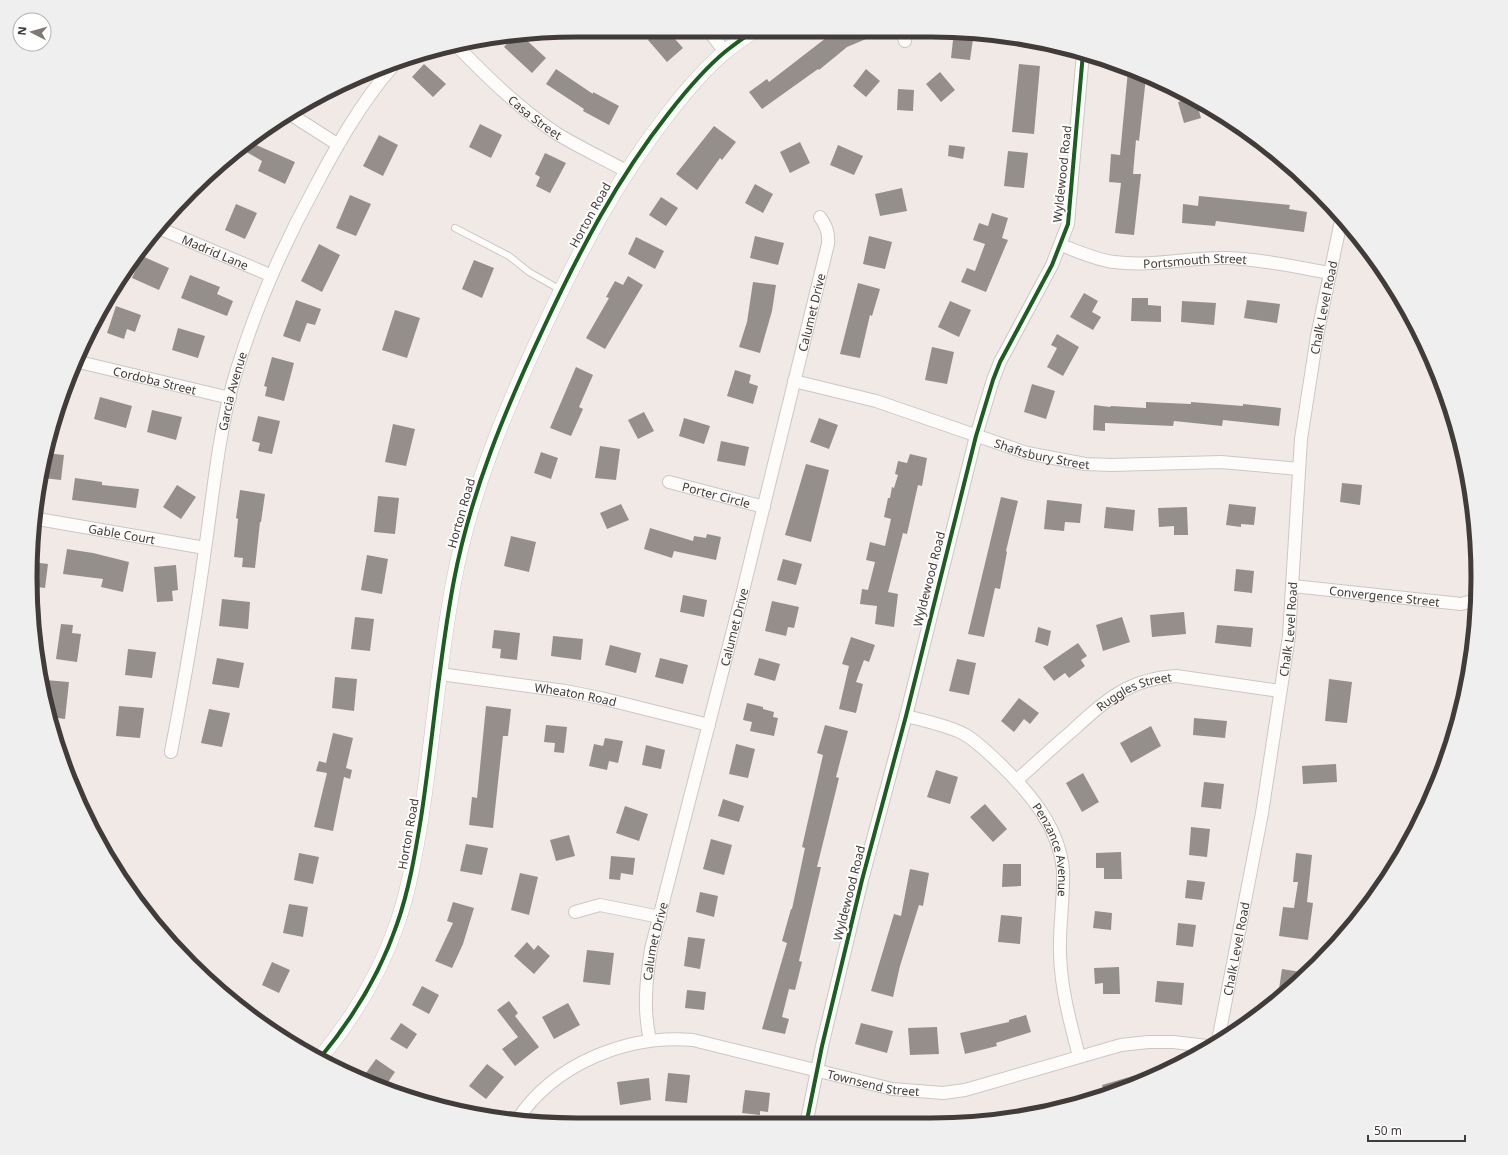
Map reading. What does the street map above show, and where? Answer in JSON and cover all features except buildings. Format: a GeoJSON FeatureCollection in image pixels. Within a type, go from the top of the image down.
{"type":"FeatureCollection","features":[{"type":"Feature","properties":{"kind":"street"},"geometry":{"type":"LineString","coordinates":[[713,37],[725,52]]}},
{"type":"Feature","properties":{"kind":"street","name":"Horton Road"},"geometry":{"type":"LineString","coordinates":[[323,1054],[342,1031],[364,996],[380,966],[399,919],[413,865],[430,758],[440,674],[454,582],[473,501],[502,421],[561,290],[600,215],[626,171],[679,99],[725,52],[745,37]]}},
{"type":"Feature","properties":{"kind":"street","name":"Casa Street"},"geometry":{"type":"LineString","coordinates":[[461,50],[485,75],[520,106],[575,144],[626,171]]}},
{"type":"Feature","properties":{"kind":"street","name":"Wyldewood Road"},"geometry":{"type":"LineString","coordinates":[[807,1118],[817,1070],[862,880],[906,716],[976,436],[1000,362],[1061,245],[1070,213],[1083,59]]}},
{"type":"Feature","properties":{"kind":"street","name":"Garcia Avenue"},"geometry":{"type":"LineString","coordinates":[[171,752],[193,636],[219,454],[230,398],[253,319],[270,275],[301,212],[338,144],[360,110],[389,72]]}},
{"type":"Feature","properties":{"kind":"street"},"geometry":{"type":"LineString","coordinates":[[295,117],[338,144]]}},
{"type":"Feature","properties":{"kind":"street","name":"Calumet Drive"},"geometry":{"type":"LineString","coordinates":[[650,1040],[646,1020],[646,981],[660,917],[764,507],[828,244],[829,234],[826,225],[820,217]]}},
{"type":"Feature","properties":{"kind":"street","name":"Chalk Level Road"},"geometry":{"type":"LineString","coordinates":[[1219,1034],[1262,812],[1288,636],[1293,586],[1301,439],[1316,344],[1340,225]]}},
{"type":"Feature","properties":{"kind":"street","name":"Madrid Lane"},"geometry":{"type":"LineString","coordinates":[[164,230],[270,275]]}},
{"type":"Feature","properties":{"kind":"street","name":"Portsmouth Street"},"geometry":{"type":"LineString","coordinates":[[1061,245],[1112,262],[1158,263],[1204,258],[1227,258],[1253,260],[1330,273]]}},
{"type":"Feature","properties":{"kind":"street","name":"Cordoba Street"},"geometry":{"type":"LineString","coordinates":[[82,363],[230,398]]}},
{"type":"Feature","properties":{"kind":"street","name":"Shaftsbury Street"},"geometry":{"type":"LineString","coordinates":[[794,381],[876,401],[1027,453],[1085,464],[1111,466],[1221,462],[1299,469]]}},
{"type":"Feature","properties":{"kind":"street","name":"Porter Circle"},"geometry":{"type":"LineString","coordinates":[[669,482],[764,507]]}},
{"type":"Feature","properties":{"kind":"street","name":"Gable Court"},"geometry":{"type":"LineString","coordinates":[[41,519],[205,548]]}},
{"type":"Feature","properties":{"kind":"street","name":"Convergence Street"},"geometry":{"type":"LineString","coordinates":[[1293,586],[1461,604],[1470,602]]}},
{"type":"Feature","properties":{"kind":"street","name":"Wheaton Road"},"geometry":{"type":"LineString","coordinates":[[440,674],[565,691],[709,725]]}},
{"type":"Feature","properties":{"kind":"street","name":"Ruggles Street"},"geometry":{"type":"LineString","coordinates":[[1017,780],[1107,699],[1140,683],[1163,677],[1176,676],[1280,691]]}},
{"type":"Feature","properties":{"kind":"street","name":"Penzance Avenue"},"geometry":{"type":"LineString","coordinates":[[906,716],[943,725],[963,734],[983,748],[1017,780],[1048,821],[1062,858],[1064,885],[1060,953],[1062,982],[1067,1013],[1079,1056]]}},
{"type":"Feature","properties":{"kind":"street"},"geometry":{"type":"LineString","coordinates":[[576,912],[600,904],[660,917]]}},
{"type":"Feature","properties":{"kind":"street","name":"Townsend Street"},"geometry":{"type":"LineString","coordinates":[[521,1115],[549,1084],[579,1064],[618,1048],[650,1040],[693,1040],[892,1089],[943,1093],[965,1090],[1120,1045],[1148,1042],[1173,1042],[1202,1045]]}},
{"type":"Feature","properties":{"kind":"lane"},"geometry":{"type":"LineString","coordinates":[[455,228],[510,256],[529,272],[561,290]]}},
{"type":"Feature","properties":{"kind":"cycle path"},"geometry":{"type":"LineString","coordinates":[[323,1054],[344,1027],[374,978],[390,942],[405,898],[421,818],[444,639],[454,580],[470,514],[503,419],[571,271],[600,217],[632,164],[649,139],[695,81],[710,65],[745,37]]}},
{"type":"Feature","properties":{"kind":"cycle path"},"geometry":{"type":"LineString","coordinates":[[807,1118],[822,1046],[862,880],[906,716],[976,436],[1000,362],[1052,265],[1068,224],[1082,59]]}}]}
